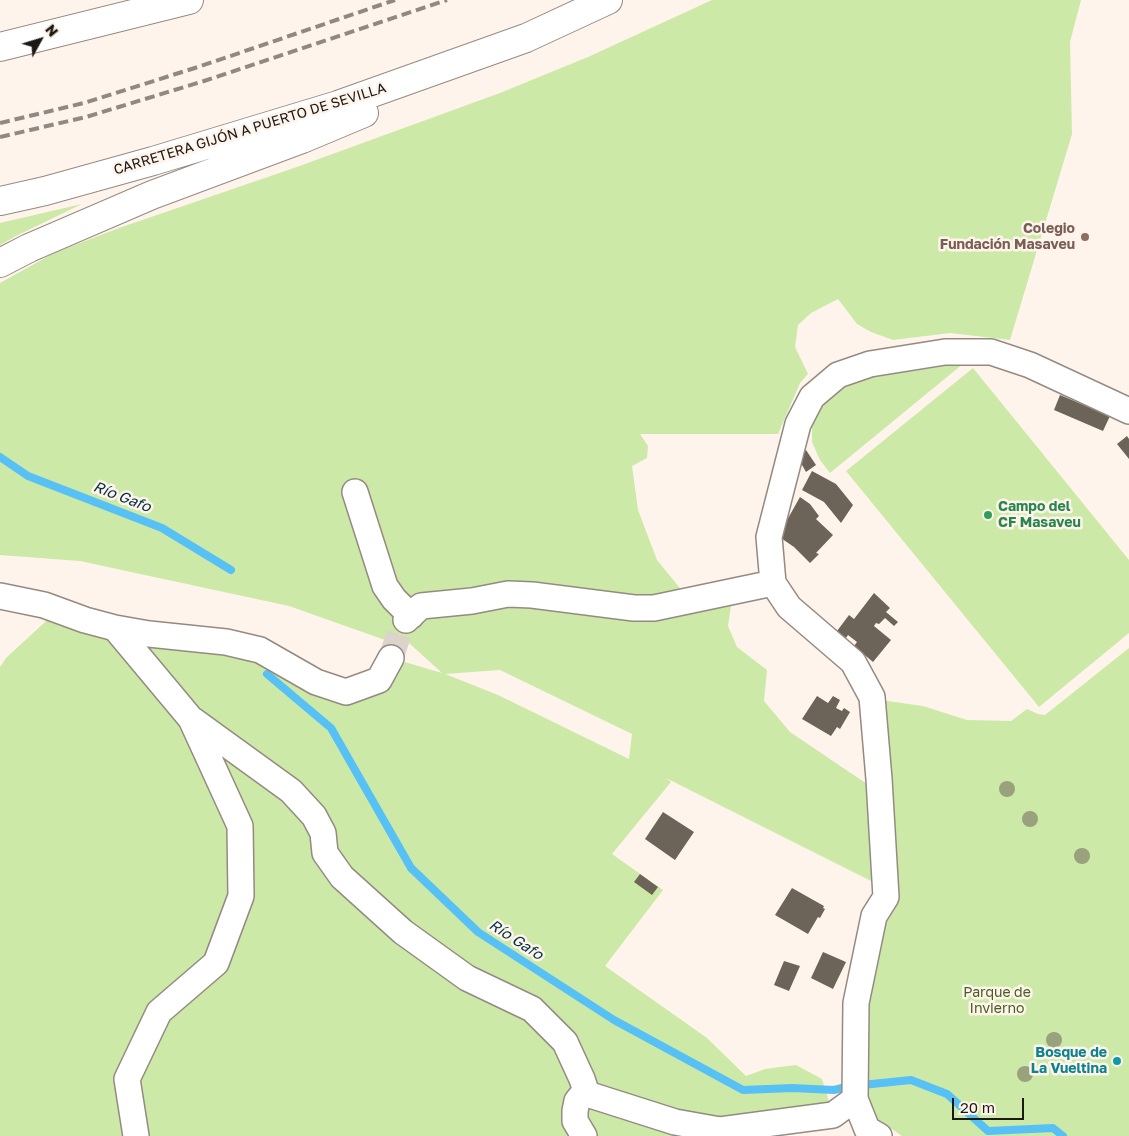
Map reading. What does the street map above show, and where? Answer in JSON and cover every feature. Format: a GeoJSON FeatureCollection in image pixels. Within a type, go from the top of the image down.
{"type":"FeatureCollection","features":[{"type":"Feature","properties":{"kind":"highway"},"geometry":{"type":"LineString","coordinates":[[0,47],[189,0]]}},
{"type":"Feature","properties":{"kind":"highway","name":"CARRETERA GIJÓN A PUERTO DE SEVILLA"},"geometry":{"type":"LineString","coordinates":[[0,201],[153,161],[329,108],[526,38],[608,0]]}},
{"type":"Feature","properties":{"kind":"highway"},"geometry":{"type":"LineString","coordinates":[[0,263],[29,248],[152,194],[351,119],[526,38]]}},
{"type":"Feature","properties":{"kind":"street"},"geometry":{"type":"LineString","coordinates":[[879,1136],[867,1129],[855,1098],[856,1003],[874,916],[886,897],[872,697],[854,662],[789,607],[773,583],[769,537],[798,424],[812,397],[838,375],[870,364],[945,352],[991,352],[1030,365],[1129,411]]}},
{"type":"Feature","properties":{"kind":"street"},"geometry":{"type":"LineString","coordinates":[[355,492],[385,586],[408,618],[421,606],[472,601],[508,594],[532,595],[634,608],[654,608],[773,583]]}},
{"type":"Feature","properties":{"kind":"street"},"geometry":{"type":"LineString","coordinates":[[0,596],[44,605],[85,620],[115,628],[149,634],[226,642],[260,650],[316,682],[346,692],[379,680],[391,658]]}},
{"type":"Feature","properties":{"kind":"street"},"geometry":{"type":"LineString","coordinates":[[115,628],[191,719],[291,791],[314,816],[323,833],[325,853],[342,877],[404,932],[467,978],[532,1008],[565,1042],[587,1094]]}},
{"type":"Feature","properties":{"kind":"street"},"geometry":{"type":"LineString","coordinates":[[136,1136],[126,1079],[159,1012],[216,963],[241,896],[240,826],[191,719]]}},
{"type":"Feature","properties":{"kind":"street"},"geometry":{"type":"LineString","coordinates":[[584,1136],[576,1121],[575,1111],[577,1101],[582,1095],[587,1094],[675,1122],[720,1130],[833,1116],[855,1098]]}},
{"type":"Feature","properties":{"kind":"green space"},"geometry":{"type":"Polygon","coordinates":[[[712,0],[1081,0],[1070,42],[1072,134],[1010,340],[950,333],[893,340],[871,332],[857,324],[838,299],[811,313],[798,325],[795,347],[808,374],[800,383],[778,434],[640,434],[648,446],[647,458],[632,466],[638,510],[657,560],[683,592],[666,592],[658,596],[421,606],[592,603],[733,592],[728,626],[737,647],[767,670],[764,701],[790,732],[867,784],[876,863],[871,881],[666,778],[671,782],[612,854],[663,890],[605,966],[707,1038],[746,1076],[765,1069],[796,1065],[822,1079],[833,1115],[738,1136],[0,1136],[0,667],[6,658],[58,610],[226,642],[346,692],[391,658],[442,673],[399,634],[385,640],[289,606],[80,561],[0,555],[0,283],[54,253],[119,228],[294,168],[500,93],[588,57],[712,0]],[[500,670],[445,674],[498,695],[629,759],[632,734],[500,670]]]}},
{"type":"Feature","properties":{"kind":"green space"},"geometry":{"type":"Polygon","coordinates":[[[82,204],[16,236],[0,245],[0,223],[82,204]]]}},
{"type":"Feature","properties":{"kind":"green space"},"geometry":{"type":"Polygon","coordinates":[[[964,363],[830,473],[820,460],[812,442],[812,426],[815,415],[822,404],[844,386],[856,380],[964,363]]]}},
{"type":"Feature","properties":{"kind":"green space","name":"Campo del CF Masaveu"},"geometry":{"type":"Polygon","coordinates":[[[973,368],[1129,560],[1129,633],[1039,707],[846,471],[973,368]]]}},
{"type":"Feature","properties":{"kind":"green space","name":"Parque de Invierno"},"geometry":{"type":"Polygon","coordinates":[[[1129,648],[1129,1136],[902,1136],[870,1114],[861,1085],[862,1014],[883,926],[880,700],[923,706],[967,720],[1011,721],[1027,709],[1045,715],[1129,648]]]}},
{"type":"Feature","properties":{"kind":"building"},"geometry":{"type":"Polygon","coordinates":[[[1060,395],[1110,416],[1103,431],[1054,410],[1060,395]]]}},
{"type":"Feature","properties":{"kind":"building"},"geometry":{"type":"Polygon","coordinates":[[[1127,436],[1129,439],[1129,459],[1117,444],[1127,436]]]}},
{"type":"Feature","properties":{"kind":"building"},"geometry":{"type":"Polygon","coordinates":[[[806,450],[816,465],[806,472],[797,456],[806,450]]]}},
{"type":"Feature","properties":{"kind":"building"},"geometry":{"type":"Polygon","coordinates":[[[812,471],[836,484],[853,505],[841,523],[824,502],[802,490],[812,471]]]}},
{"type":"Feature","properties":{"kind":"building"},"geometry":{"type":"Polygon","coordinates":[[[800,497],[810,504],[819,516],[816,519],[833,535],[816,553],[819,554],[810,563],[794,547],[778,536],[800,497]]]}},
{"type":"Feature","properties":{"kind":"building"},"geometry":{"type":"Polygon","coordinates":[[[874,593],[890,608],[886,612],[898,622],[894,626],[885,618],[874,626],[891,640],[873,662],[854,646],[857,642],[848,635],[846,638],[837,631],[849,615],[854,619],[874,593]]]}},
{"type":"Feature","properties":{"kind":"building"},"geometry":{"type":"Polygon","coordinates":[[[817,696],[828,703],[833,696],[840,700],[836,708],[842,711],[844,708],[850,712],[840,729],[837,727],[831,736],[802,719],[817,696]]]}},
{"type":"Feature","properties":{"kind":"building"},"geometry":{"type":"Polygon","coordinates":[[[663,812],[694,832],[675,860],[645,839],[663,812]]]}},
{"type":"Feature","properties":{"kind":"building"},"geometry":{"type":"Polygon","coordinates":[[[640,874],[658,887],[652,895],[634,882],[640,874]]]}},
{"type":"Feature","properties":{"kind":"building"},"geometry":{"type":"Polygon","coordinates":[[[792,888],[824,906],[823,908],[825,909],[820,918],[818,917],[808,934],[775,915],[792,888]]]}},
{"type":"Feature","properties":{"kind":"building"},"geometry":{"type":"Polygon","coordinates":[[[823,952],[846,962],[833,989],[811,978],[823,952]]]}},
{"type":"Feature","properties":{"kind":"building"},"geometry":{"type":"Polygon","coordinates":[[[784,961],[800,966],[789,991],[774,985],[784,961]]]}},
{"type":"Feature","properties":{"kind":"waterway","name":"Río Gafo"},"geometry":{"type":"LineString","coordinates":[[0,457],[28,476],[162,528],[231,570]]}},
{"type":"Feature","properties":{"kind":"waterway","name":"Río Gafo"},"geometry":{"type":"LineString","coordinates":[[267,674],[331,728],[411,868],[478,932],[614,1020],[743,1090],[792,1088],[834,1090],[846,1087]]}},
{"type":"Feature","properties":{"kind":"waterway","name":"Río Gafo"},"geometry":{"type":"LineString","coordinates":[[862,1085],[911,1080],[947,1094],[988,1131],[1053,1128],[1063,1136]]}},
{"type":"Feature","properties":{"kind":"tunnel"},"geometry":{"type":"LineString","coordinates":[[391,658],[406,620]]}},
{"type":"Feature","properties":{"kind":"railway"},"geometry":{"type":"LineString","coordinates":[[0,123],[84,103],[201,66],[395,0]]}},
{"type":"Feature","properties":{"kind":"railway"},"geometry":{"type":"LineString","coordinates":[[0,137],[86,117],[204,81],[447,0]]}},
{"type":"Feature","properties":{"kind":"place","name":"Colegio Fundación Masaveu"},"geometry":{"type":"Point","coordinates":[1085,237]}},
{"type":"Feature","properties":{"kind":"place","name":"Campo del CF Masaveu"},"geometry":{"type":"Point","coordinates":[988,515]}},
{"type":"Feature","properties":{"kind":"place","name":"Bosque de La Vueltina"},"geometry":{"type":"Point","coordinates":[1117,1061]}}]}
